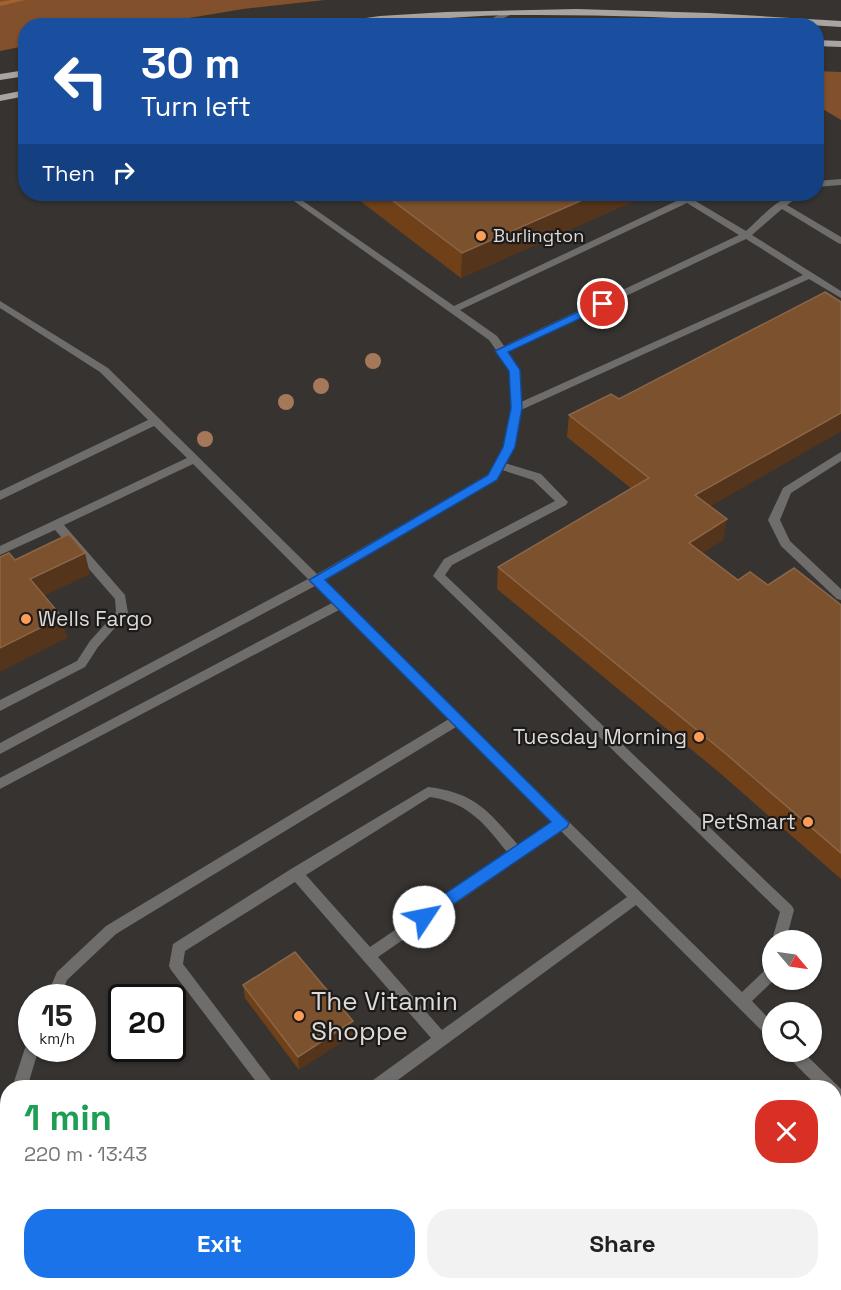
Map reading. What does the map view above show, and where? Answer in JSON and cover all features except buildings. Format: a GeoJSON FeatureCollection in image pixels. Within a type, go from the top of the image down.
{"type":"FeatureCollection","features":[{"type":"Feature","properties":{"kind":"main road"},"geometry":{"type":"LineString","coordinates":[[378,18],[569,11],[715,18]]}},
{"type":"Feature","properties":{"kind":"main road"},"geometry":{"type":"LineString","coordinates":[[824,23],[841,24]]}},
{"type":"Feature","properties":{"kind":"main road"},"geometry":{"type":"LineString","coordinates":[[824,43],[841,44]]}},
{"type":"Feature","properties":{"kind":"main road"},"geometry":{"type":"LineString","coordinates":[[0,77],[18,74]]}},
{"type":"Feature","properties":{"kind":"main road"},"geometry":{"type":"LineString","coordinates":[[0,98],[18,95]]}},
{"type":"Feature","properties":{"kind":"lane"},"geometry":{"type":"LineString","coordinates":[[498,18],[510,13]]}},
{"type":"Feature","properties":{"kind":"lane"},"geometry":{"type":"LineString","coordinates":[[394,16],[403,18]]}},
{"type":"Feature","properties":{"kind":"lane"},"geometry":{"type":"LineString","coordinates":[[824,183],[841,182]]}},
{"type":"Feature","properties":{"kind":"lane"},"geometry":{"type":"LineString","coordinates":[[0,749],[316,580],[492,477],[509,447],[516,408],[515,370],[493,338],[298,201]]}},
{"type":"Feature","properties":{"kind":"lane"},"geometry":{"type":"LineString","coordinates":[[453,310],[683,201]]}},
{"type":"Feature","properties":{"kind":"lane"},"geometry":{"type":"LineString","coordinates":[[690,201],[841,295]]}},
{"type":"Feature","properties":{"kind":"lane"},"geometry":{"type":"LineString","coordinates":[[501,351],[747,235],[787,201]]}},
{"type":"Feature","properties":{"kind":"lane"},"geometry":{"type":"LineString","coordinates":[[781,205],[841,241]]}},
{"type":"Feature","properties":{"kind":"lane"},"geometry":{"type":"LineString","coordinates":[[516,408],[810,276]]}},
{"type":"Feature","properties":{"kind":"lane"},"geometry":{"type":"LineString","coordinates":[[0,304],[104,370],[762,1021]]}},
{"type":"Feature","properties":{"kind":"lane"},"geometry":{"type":"LineString","coordinates":[[0,496],[155,421]]}},
{"type":"Feature","properties":{"kind":"lane"},"geometry":{"type":"LineString","coordinates":[[841,456],[787,490],[774,520],[784,543],[841,596]]}},
{"type":"Feature","properties":{"kind":"lane"},"geometry":{"type":"LineString","coordinates":[[8,550],[56,524],[194,459]]}},
{"type":"Feature","properties":{"kind":"lane"},"geometry":{"type":"LineString","coordinates":[[499,465],[537,477],[562,502],[448,562],[439,576],[787,910],[782,930]]}},
{"type":"Feature","properties":{"kind":"lane"},"geometry":{"type":"LineString","coordinates":[[0,706],[81,664],[94,644],[122,613],[121,598],[56,524]]}},
{"type":"Feature","properties":{"kind":"lane"},"geometry":{"type":"LineString","coordinates":[[0,784],[340,604]]}},
{"type":"Feature","properties":{"kind":"lane"},"geometry":{"type":"LineString","coordinates":[[59,984],[62,976],[111,930],[457,720]]}},
{"type":"Feature","properties":{"kind":"lane"},"geometry":{"type":"LineString","coordinates":[[264,1080],[176,966],[178,948],[428,792],[451,794],[475,806],[517,853]]}},
{"type":"Feature","properties":{"kind":"lane"},"geometry":{"type":"LineString","coordinates":[[368,956],[562,823]]}},
{"type":"Feature","properties":{"kind":"lane"},"geometry":{"type":"LineString","coordinates":[[296,873],[441,1039]]}},
{"type":"Feature","properties":{"kind":"lane"},"geometry":{"type":"LineString","coordinates":[[385,1080],[637,897]]}},
{"type":"Feature","properties":{"kind":"lane"},"geometry":{"type":"LineString","coordinates":[[742,1001],[762,982]]}},
{"type":"Feature","properties":{"kind":"lane"},"geometry":{"type":"LineString","coordinates":[[21,1080],[27,1062]]}},
{"type":"Feature","properties":{"kind":"lane"},"geometry":{"type":"LineString","coordinates":[[803,1062],[822,1080]]}},
{"type":"Feature","properties":{"kind":"shaded area"},"geometry":{"type":"Polygon","coordinates":[[[0,0],[325,0],[243,9],[189,18],[18,18],[18,47],[0,51],[0,0]]]}},
{"type":"Feature","properties":{"kind":"shaded area"},"geometry":{"type":"Polygon","coordinates":[[[824,71],[841,72],[841,120],[824,110],[824,71]]]}},
{"type":"Feature","properties":{"kind":"waterway"},"geometry":{"type":"LineString","coordinates":[[0,4],[22,0]]}},
{"type":"Feature","properties":{"kind":"place","name":"Burlington"},"geometry":{"type":"Point","coordinates":[481,236]}},
{"type":"Feature","properties":{"kind":"place","name":"Wells Fargo"},"geometry":{"type":"Point","coordinates":[26,619]}},
{"type":"Feature","properties":{"kind":"place","name":"Tuesday Morning"},"geometry":{"type":"Point","coordinates":[699,737]}},
{"type":"Feature","properties":{"kind":"place","name":"PetSmart"},"geometry":{"type":"Point","coordinates":[808,822]}},
{"type":"Feature","properties":{"kind":"place","name":"The Vitamin Shoppe"},"geometry":{"type":"Point","coordinates":[299,1016]}},
{"type":"Feature","properties":{"kind":"route"},"geometry":{"type":"LineString","coordinates":[[424,917],[562,823],[316,580],[492,477],[509,447],[516,408],[515,370],[501,351],[603,304]]}}]}
